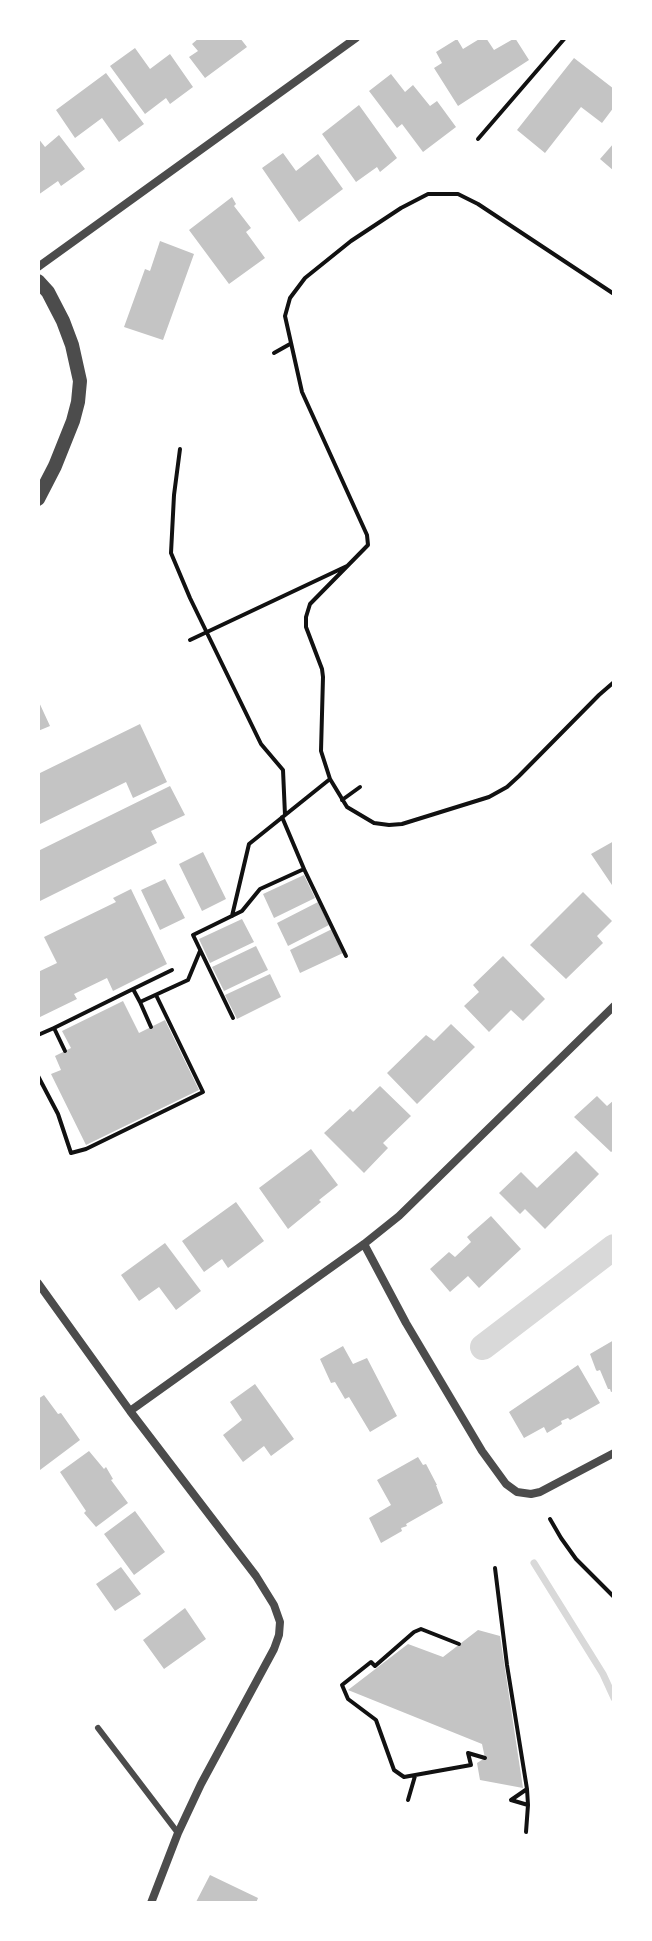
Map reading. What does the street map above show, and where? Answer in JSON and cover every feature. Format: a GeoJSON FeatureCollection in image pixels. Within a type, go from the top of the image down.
{"type":"FeatureCollection","features":[{"type":"Feature","properties":{"kind":"street"},"geometry":{"type":"LineString","coordinates":[[38,267],[356,38]]}},
{"type":"Feature","properties":{"kind":"street"},"geometry":{"type":"LineString","coordinates":[[38,281],[48,292],[63,321],[80,381],[73,421],[38,499]]}},
{"type":"Feature","properties":{"kind":"street"},"geometry":{"type":"LineString","coordinates":[[130,1411],[399,1216],[614,1006]]}},
{"type":"Feature","properties":{"kind":"street"},"geometry":{"type":"LineString","coordinates":[[364,1244],[406,1323],[482,1451],[506,1484],[517,1492],[540,1492],[614,1453]]}},
{"type":"Feature","properties":{"kind":"street"},"geometry":{"type":"LineString","coordinates":[[38,1283],[130,1411],[256,1576],[274,1605],[280,1622],[274,1649],[201,1784],[151,1903]]}},
{"type":"Feature","properties":{"kind":"lane"},"geometry":{"type":"LineString","coordinates":[[98,1728],[178,1833]]}},
{"type":"Feature","properties":{"kind":"path"},"geometry":{"type":"LineString","coordinates":[[478,139],[565,38]]}},
{"type":"Feature","properties":{"kind":"path"},"geometry":{"type":"LineString","coordinates":[[614,294],[478,204],[458,194],[428,194],[351,241],[305,278],[290,298],[285,316],[302,392],[367,535],[368,545],[310,604],[306,617],[306,627],[322,669],[321,751],[330,779],[347,807],[374,823],[389,825],[402,824],[489,797],[519,776],[614,682]]}},
{"type":"Feature","properties":{"kind":"path"},"geometry":{"type":"LineString","coordinates":[[274,353],[290,344]]}},
{"type":"Feature","properties":{"kind":"path"},"geometry":{"type":"LineString","coordinates":[[180,449],[171,553],[261,744],[283,770],[283,816],[304,869],[346,956]]}},
{"type":"Feature","properties":{"kind":"path"},"geometry":{"type":"LineString","coordinates":[[190,640],[350,565]]}},
{"type":"Feature","properties":{"kind":"path"},"geometry":{"type":"LineString","coordinates":[[232,916],[249,844],[330,779]]}},
{"type":"Feature","properties":{"kind":"path"},"geometry":{"type":"LineString","coordinates":[[342,800],[360,787]]}},
{"type":"Feature","properties":{"kind":"path"},"geometry":{"type":"LineString","coordinates":[[233,1018],[193,935],[242,911],[260,889],[304,869]]}},
{"type":"Feature","properties":{"kind":"path"},"geometry":{"type":"LineString","coordinates":[[140,1002],[188,980],[200,951]]}},
{"type":"Feature","properties":{"kind":"path"},"geometry":{"type":"LineString","coordinates":[[38,1035],[172,970]]}},
{"type":"Feature","properties":{"kind":"path"},"geometry":{"type":"LineString","coordinates":[[133,989],[151,1027]]}},
{"type":"Feature","properties":{"kind":"path"},"geometry":{"type":"LineString","coordinates":[[38,1076],[58,1114],[71,1153],[86,1149],[203,1092],[156,995]]}},
{"type":"Feature","properties":{"kind":"path"},"geometry":{"type":"LineString","coordinates":[[54,1028],[65,1051]]}},
{"type":"Feature","properties":{"kind":"path"},"geometry":{"type":"LineString","coordinates":[[550,1519],[576,1559],[614,1597]]}},
{"type":"Feature","properties":{"kind":"path"},"geometry":{"type":"LineString","coordinates":[[495,1568],[527,1789],[526,1832]]}},
{"type":"Feature","properties":{"kind":"path"},"geometry":{"type":"LineString","coordinates":[[459,1644],[421,1629],[375,1666],[371,1662],[342,1685],[348,1699],[376,1720],[394,1770],[404,1777],[471,1765],[468,1753],[485,1758]]}},
{"type":"Feature","properties":{"kind":"path"},"geometry":{"type":"LineString","coordinates":[[408,1800],[415,1776]]}},
{"type":"Feature","properties":{"kind":"path"},"geometry":{"type":"LineString","coordinates":[[527,1789],[511,1800],[528,1805]]}},
{"type":"Feature","properties":{"kind":"building"},"geometry":{"type":"Polygon","coordinates":[[[199,38],[240,38],[247,47],[205,78],[189,57],[198,51],[192,44],[199,38]]]}},
{"type":"Feature","properties":{"kind":"building"},"geometry":{"type":"Polygon","coordinates":[[[486,38],[494,50],[515,38],[529,60],[458,106],[434,68],[442,63],[436,52],[457,39],[463,49],[486,38]]]}},
{"type":"Feature","properties":{"kind":"building"},"geometry":{"type":"Polygon","coordinates":[[[135,48],[150,69],[170,54],[193,87],[170,104],[166,98],[145,114],[110,66],[135,48]]]}},
{"type":"Feature","properties":{"kind":"building"},"geometry":{"type":"Polygon","coordinates":[[[574,58],[614,89],[614,107],[602,123],[581,107],[545,153],[517,130],[574,58]]]}},
{"type":"Feature","properties":{"kind":"building"},"geometry":{"type":"Polygon","coordinates":[[[106,73],[144,124],[119,142],[102,118],[75,138],[56,110],[106,73]]]}},
{"type":"Feature","properties":{"kind":"building"},"geometry":{"type":"Polygon","coordinates":[[[391,74],[405,92],[413,85],[430,106],[437,101],[456,127],[423,152],[402,124],[397,128],[369,91],[391,74]]]}},
{"type":"Feature","properties":{"kind":"building"},"geometry":{"type":"Polygon","coordinates":[[[359,105],[397,158],[380,172],[377,167],[356,182],[322,134],[359,105]]]}},
{"type":"Feature","properties":{"kind":"building"},"geometry":{"type":"Polygon","coordinates":[[[59,135],[85,169],[61,186],[58,181],[38,195],[38,138],[45,147],[59,135]]]}},
{"type":"Feature","properties":{"kind":"building"},"geometry":{"type":"Polygon","coordinates":[[[614,143],[614,171],[600,159],[614,143]]]}},
{"type":"Feature","properties":{"kind":"building"},"geometry":{"type":"Polygon","coordinates":[[[283,153],[296,171],[318,154],[343,189],[299,222],[262,168],[283,153]]]}},
{"type":"Feature","properties":{"kind":"building"},"geometry":{"type":"Polygon","coordinates":[[[232,197],[234,206],[251,228],[246,232],[265,258],[229,284],[189,230],[232,197]]]}},
{"type":"Feature","properties":{"kind":"building"},"geometry":{"type":"Polygon","coordinates":[[[160,241],[194,254],[163,340],[124,327],[145,269],[150,271],[160,241]]]}},
{"type":"Feature","properties":{"kind":"building"},"geometry":{"type":"Polygon","coordinates":[[[38,700],[50,726],[38,731],[38,700]]]}},
{"type":"Feature","properties":{"kind":"building"},"geometry":{"type":"Polygon","coordinates":[[[140,724],[167,782],[133,798],[126,782],[38,825],[38,774],[140,724]]]}},
{"type":"Feature","properties":{"kind":"building"},"geometry":{"type":"Polygon","coordinates":[[[170,786],[185,815],[151,831],[157,843],[38,902],[38,851],[170,786]]]}},
{"type":"Feature","properties":{"kind":"building"},"geometry":{"type":"Polygon","coordinates":[[[614,841],[614,888],[591,854],[614,841]]]}},
{"type":"Feature","properties":{"kind":"building"},"geometry":{"type":"Polygon","coordinates":[[[203,852],[226,899],[202,911],[179,864],[203,852]]]}},
{"type":"Feature","properties":{"kind":"building"},"geometry":{"type":"Polygon","coordinates":[[[304,875],[315,898],[274,918],[263,894],[304,875]]]}},
{"type":"Feature","properties":{"kind":"building"},"geometry":{"type":"Polygon","coordinates":[[[165,879],[185,918],[160,930],[141,890],[165,879]]]}},
{"type":"Feature","properties":{"kind":"building"},"geometry":{"type":"Polygon","coordinates":[[[131,889],[167,964],[113,991],[107,978],[74,994],[77,999],[38,1018],[38,972],[57,963],[44,937],[116,902],[113,898],[131,889]]]}},
{"type":"Feature","properties":{"kind":"building"},"geometry":{"type":"Polygon","coordinates":[[[583,892],[612,921],[597,936],[603,943],[566,979],[530,945],[583,892]]]}},
{"type":"Feature","properties":{"kind":"building"},"geometry":{"type":"Polygon","coordinates":[[[318,902],[329,925],[288,946],[277,923],[318,902]]]}},
{"type":"Feature","properties":{"kind":"building"},"geometry":{"type":"Polygon","coordinates":[[[242,919],[254,942],[210,963],[199,939],[242,919]]]}},
{"type":"Feature","properties":{"kind":"building"},"geometry":{"type":"Polygon","coordinates":[[[332,929],[343,953],[300,973],[290,950],[332,929]]]}},
{"type":"Feature","properties":{"kind":"building"},"geometry":{"type":"Polygon","coordinates":[[[256,946],[268,970],[224,991],[212,967],[256,946]]]}},
{"type":"Feature","properties":{"kind":"building"},"geometry":{"type":"Polygon","coordinates":[[[503,956],[545,999],[523,1021],[511,1010],[489,1032],[464,1006],[479,992],[473,985],[503,956]]]}},
{"type":"Feature","properties":{"kind":"building"},"geometry":{"type":"Polygon","coordinates":[[[270,974],[281,997],[237,1019],[225,995],[270,974]]]}},
{"type":"Feature","properties":{"kind":"building"},"geometry":{"type":"Polygon","coordinates":[[[123,1001],[139,1033],[165,1020],[199,1090],[86,1145],[51,1074],[61,1070],[55,1056],[71,1048],[62,1031],[123,1001]]]}},
{"type":"Feature","properties":{"kind":"building"},"geometry":{"type":"Polygon","coordinates":[[[451,1024],[475,1047],[417,1104],[387,1073],[426,1035],[434,1041],[451,1024]]]}},
{"type":"Feature","properties":{"kind":"building"},"geometry":{"type":"Polygon","coordinates":[[[380,1086],[411,1116],[383,1143],[388,1148],[364,1173],[324,1133],[350,1109],[353,1112],[380,1086]]]}},
{"type":"Feature","properties":{"kind":"building"},"geometry":{"type":"Polygon","coordinates":[[[597,1096],[607,1106],[614,1100],[614,1150],[611,1152],[574,1117],[597,1096]]]}},
{"type":"Feature","properties":{"kind":"building"},"geometry":{"type":"Polygon","coordinates":[[[311,1149],[338,1185],[288,1229],[259,1188],[311,1149]]]}},
{"type":"Feature","properties":{"kind":"building"},"geometry":{"type":"Polygon","coordinates":[[[576,1151],[599,1174],[545,1229],[525,1209],[520,1214],[499,1193],[521,1172],[537,1188],[576,1151]]]}},
{"type":"Feature","properties":{"kind":"building"},"geometry":{"type":"Polygon","coordinates":[[[236,1202],[264,1241],[228,1268],[222,1259],[204,1272],[182,1241],[236,1202]]]}},
{"type":"Feature","properties":{"kind":"building"},"geometry":{"type":"Polygon","coordinates":[[[491,1216],[521,1249],[479,1288],[468,1276],[450,1292],[430,1269],[449,1252],[455,1257],[471,1242],[467,1237],[491,1216]]]}},
{"type":"Feature","properties":{"kind":"building"},"geometry":{"type":"Polygon","coordinates":[[[165,1243],[201,1291],[176,1310],[159,1287],[139,1301],[121,1275],[165,1243]]]}},
{"type":"Feature","properties":{"kind":"building"},"geometry":{"type":"Polygon","coordinates":[[[614,1340],[614,1391],[611,1392],[600,1370],[596,1370],[590,1354],[614,1340]]]}},
{"type":"Feature","properties":{"kind":"building"},"geometry":{"type":"Polygon","coordinates":[[[343,1346],[353,1364],[367,1358],[397,1416],[370,1432],[349,1397],[345,1399],[335,1382],[331,1383],[320,1359],[343,1346]]]}},
{"type":"Feature","properties":{"kind":"building"},"geometry":{"type":"Polygon","coordinates":[[[578,1365],[600,1403],[570,1420],[561,1421],[562,1424],[547,1433],[544,1427],[524,1438],[509,1412],[578,1365]]]}},
{"type":"Feature","properties":{"kind":"building"},"geometry":{"type":"Polygon","coordinates":[[[255,1384],[294,1439],[271,1456],[264,1446],[243,1462],[223,1435],[242,1420],[230,1402],[255,1384]]]}},
{"type":"Feature","properties":{"kind":"building"},"geometry":{"type":"Polygon","coordinates":[[[44,1395],[80,1440],[40,1470],[38,1399],[44,1395]]]}},
{"type":"Feature","properties":{"kind":"building"},"geometry":{"type":"Polygon","coordinates":[[[89,1451],[104,1469],[106,1467],[111,1480],[128,1503],[96,1527],[60,1472],[89,1451]]]}},
{"type":"Feature","properties":{"kind":"building"},"geometry":{"type":"Polygon","coordinates":[[[418,1457],[423,1465],[426,1464],[443,1503],[406,1524],[402,1531],[381,1543],[369,1518],[391,1505],[377,1480],[418,1457]]]}},
{"type":"Feature","properties":{"kind":"building"},"geometry":{"type":"Polygon","coordinates":[[[135,1511],[165,1552],[134,1575],[104,1534],[135,1511]]]}},
{"type":"Feature","properties":{"kind":"building"},"geometry":{"type":"Polygon","coordinates":[[[121,1567],[141,1594],[115,1611],[96,1584],[121,1567]]]}},
{"type":"Feature","properties":{"kind":"building"},"geometry":{"type":"Polygon","coordinates":[[[185,1608],[206,1639],[164,1669],[143,1640],[185,1608]]]}},
{"type":"Feature","properties":{"kind":"building"},"geometry":{"type":"Polygon","coordinates":[[[478,1630],[500,1636],[523,1788],[480,1780],[477,1763],[485,1758],[482,1744],[348,1690],[408,1644],[443,1657],[478,1630]]]}},
{"type":"Feature","properties":{"kind":"building"},"geometry":{"type":"Polygon","coordinates":[[[210,1875],[258,1898],[256,1903],[196,1902],[210,1875]]]}},
{"type":"Feature","properties":{"kind":"waterway"},"geometry":{"type":"LineString","coordinates":[[483,1347],[614,1247]]}},
{"type":"Feature","properties":{"kind":"waterway"},"geometry":{"type":"LineString","coordinates":[[534,1563],[603,1674],[614,1698]]}}]}
